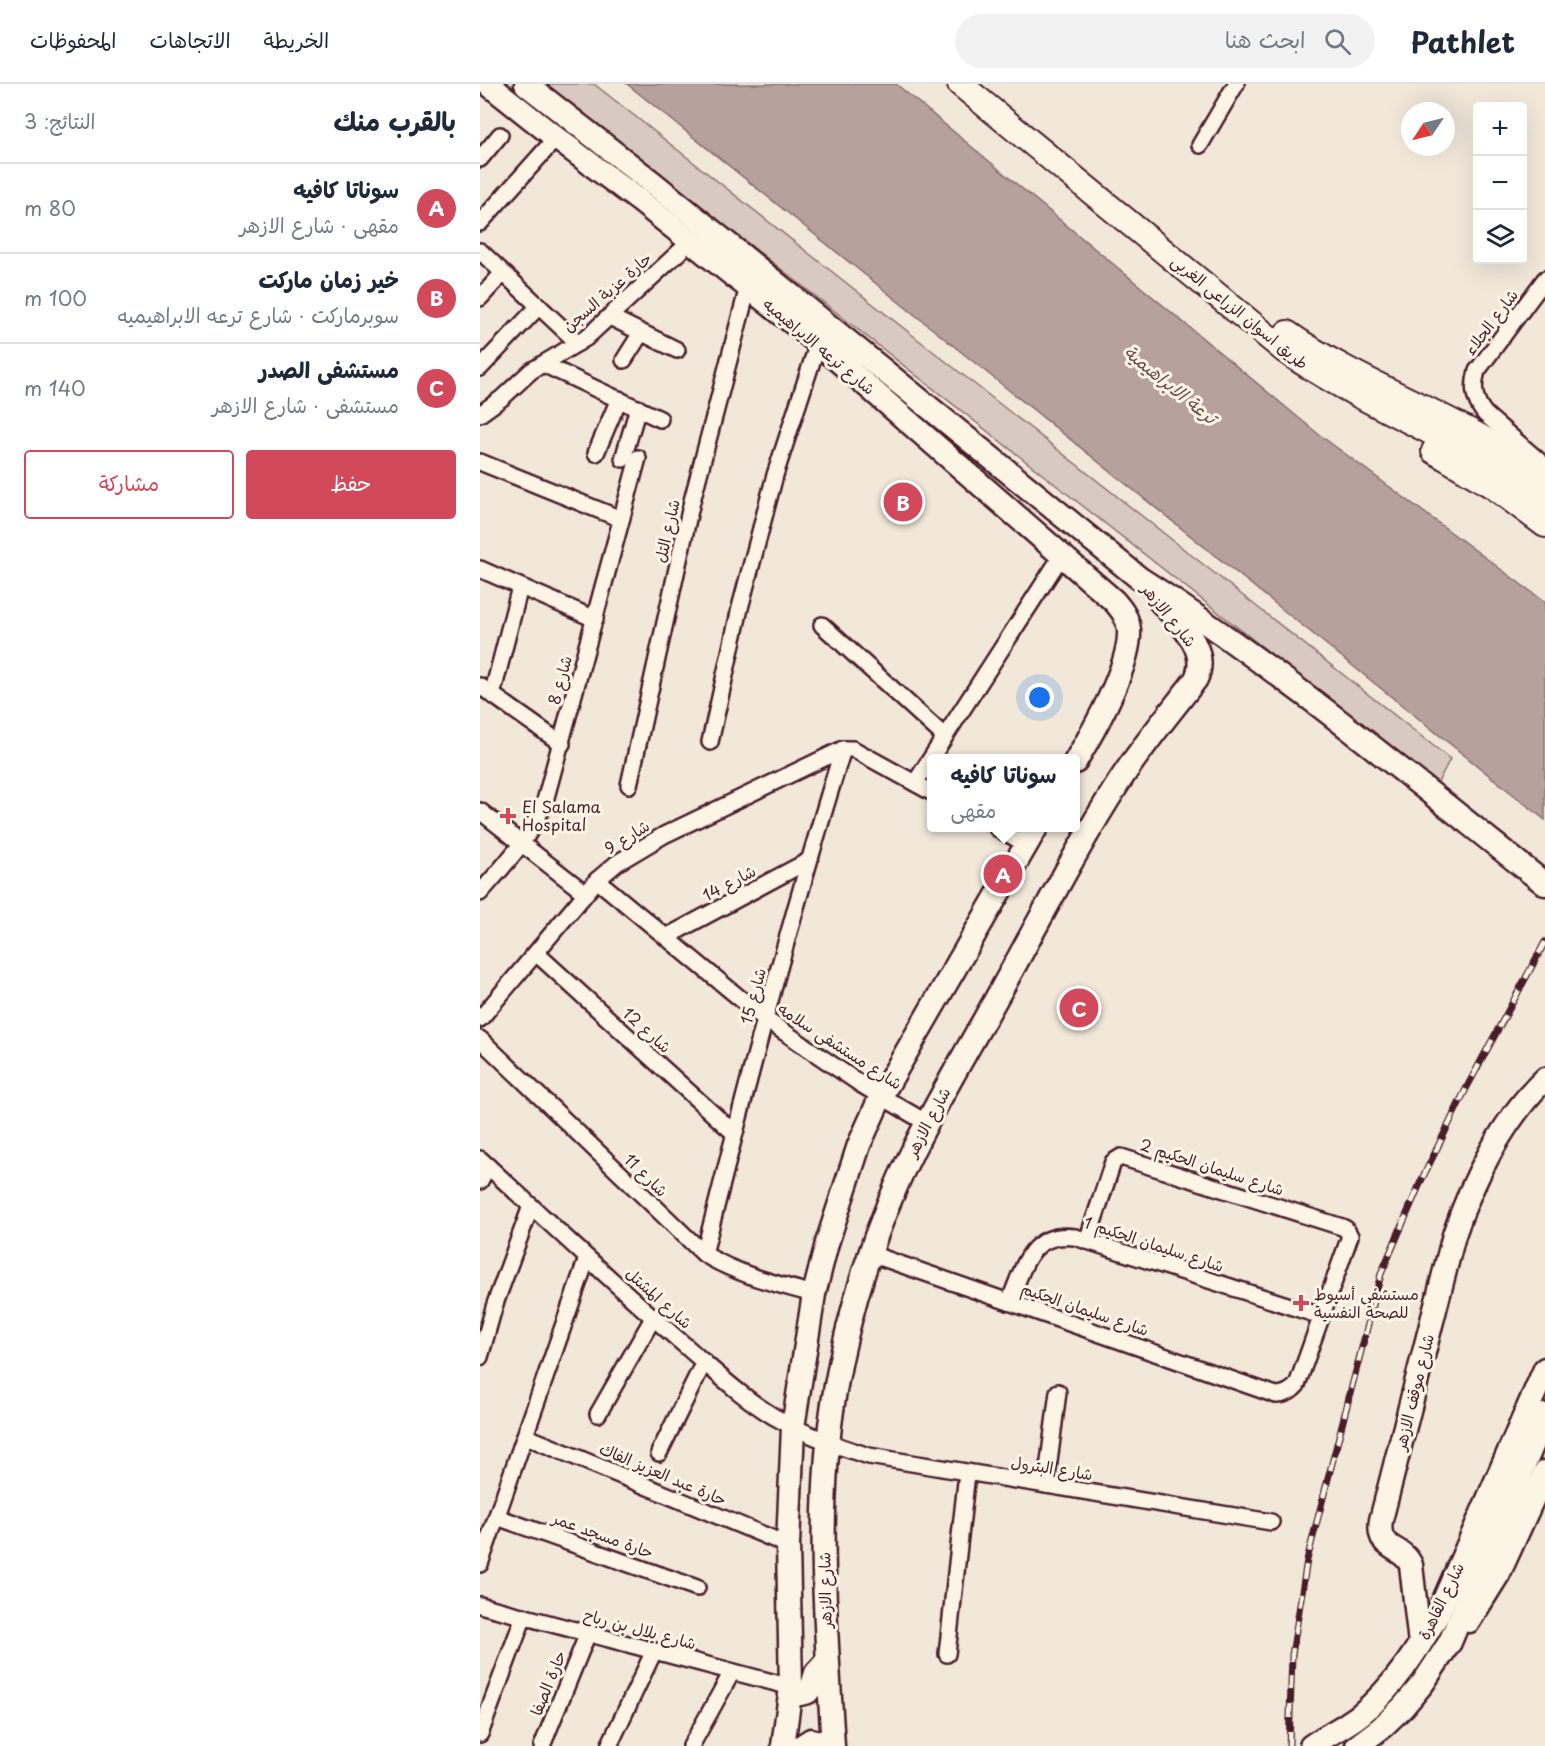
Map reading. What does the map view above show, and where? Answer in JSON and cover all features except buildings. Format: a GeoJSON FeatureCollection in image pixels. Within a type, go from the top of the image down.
{"type":"FeatureCollection","features":[{"type":"Feature","properties":{"kind":"main road","name":"شارع ترعه الابراهيميه"},"geometry":{"type":"LineString","coordinates":[[488,84],[640,201],[818,343],[1114,601],[1125,614],[1129,628],[1128,645],[1122,667],[1079,754]]}},
{"type":"Feature","properties":{"kind":"main road","name":"شارع ترعه الابراهيميه"},"geometry":{"type":"LineString","coordinates":[[526,84],[653,183],[1139,578]]}},
{"type":"Feature","properties":{"kind":"main road","name":"طريق اسوان الزراعى الغربى"},"geometry":{"type":"LineString","coordinates":[[960,84],[1284,350],[1331,381],[1473,453],[1545,502]]}},
{"type":"Feature","properties":{"kind":"main road","name":"طريق اسوان الزراعى الغربى"},"geometry":{"type":"LineString","coordinates":[[974,84],[1295,338],[1342,366],[1482,437],[1545,480]]}},
{"type":"Feature","properties":{"kind":"main road"},"geometry":{"type":"LineString","coordinates":[[640,201],[653,183]]}},
{"type":"Feature","properties":{"kind":"main road"},"geometry":{"type":"LineString","coordinates":[[1382,407],[1386,417],[1399,432],[1476,475],[1522,506],[1545,525]]}},
{"type":"Feature","properties":{"kind":"main road"},"geometry":{"type":"LineString","coordinates":[[1139,578],[1201,618],[1281,675],[1545,884]]}},
{"type":"Feature","properties":{"kind":"main road","name":"شارع الازهر"},"geometry":{"type":"LineString","coordinates":[[833,1746],[827,1661],[824,1548],[828,1443],[844,1346],[871,1254],[890,1200],[927,1123],[1058,886],[1120,781],[1200,671],[1201,662],[1196,647],[1139,578]]}},
{"type":"Feature","properties":{"kind":"main road"},"geometry":{"type":"LineString","coordinates":[[783,1746],[791,1686],[788,1545],[793,1427],[814,1294],[826,1243],[859,1145],[881,1096],[1031,836]]}},
{"type":"Feature","properties":{"kind":"main road","name":"شارع موقف الازهر"},"geometry":{"type":"LineString","coordinates":[[1420,1644],[1411,1565],[1406,1556],[1387,1545],[1380,1534],[1380,1527],[1424,1392],[1454,1235],[1475,1203],[1478,1174],[1509,1125],[1534,1090],[1545,1079]]}},
{"type":"Feature","properties":{"kind":"main road"},"geometry":{"type":"LineString","coordinates":[[1517,1457],[1545,1369]]}},
{"type":"Feature","properties":{"kind":"main road"},"geometry":{"type":"LineString","coordinates":[[1517,1457],[1545,1415]]}},
{"type":"Feature","properties":{"kind":"main road","name":"شارع القاهرة"},"geometry":{"type":"LineString","coordinates":[[1450,1642],[1517,1457]]}},
{"type":"Feature","properties":{"kind":"main road","name":"شارع القاهرة"},"geometry":{"type":"LineString","coordinates":[[1311,1746],[1360,1715],[1386,1691],[1420,1644],[1437,1616],[1517,1457]]}},
{"type":"Feature","properties":{"kind":"main road","name":"شارع القاهرة"},"geometry":{"type":"LineString","coordinates":[[1358,1746],[1403,1707],[1423,1683],[1450,1642],[1468,1623],[1499,1573],[1545,1472]]}},
{"type":"Feature","properties":{"kind":"main road"},"geometry":{"type":"LineString","coordinates":[[791,1686],[796,1693],[808,1692],[816,1673],[827,1661]]}},
{"type":"Feature","properties":{"kind":"main road"},"geometry":{"type":"LineString","coordinates":[[802,1746],[811,1740],[823,1746]]}},
{"type":"Feature","properties":{"kind":"street"},"geometry":{"type":"LineString","coordinates":[[1200,145],[1236,84]]}},
{"type":"Feature","properties":{"kind":"street"},"geometry":{"type":"LineString","coordinates":[[480,159],[500,135]]}},
{"type":"Feature","properties":{"kind":"street"},"geometry":{"type":"LineString","coordinates":[[480,223],[556,138]]}},
{"type":"Feature","properties":{"kind":"street","name":"حارة عزبة السجن"},"geometry":{"type":"LineString","coordinates":[[480,414],[487,411],[543,364],[578,343],[610,318],[690,242]]}},
{"type":"Feature","properties":{"kind":"street"},"geometry":{"type":"LineString","coordinates":[[480,251],[578,343]]}},
{"type":"Feature","properties":{"kind":"street"},"geometry":{"type":"LineString","coordinates":[[480,298],[503,273]]}},
{"type":"Feature","properties":{"kind":"street","name":"شارع الجلاء"},"geometry":{"type":"LineString","coordinates":[[1545,279],[1477,371],[1473,382],[1478,405],[1485,414],[1545,466]]}},
{"type":"Feature","properties":{"kind":"street","name":"شارع التل"},"geometry":{"type":"LineString","coordinates":[[629,785],[692,501],[748,287]]}},
{"type":"Feature","properties":{"kind":"street"},"geometry":{"type":"LineString","coordinates":[[480,368],[539,306]]}},
{"type":"Feature","properties":{"kind":"street"},"geometry":{"type":"LineString","coordinates":[[610,318],[677,350]]}},
{"type":"Feature","properties":{"kind":"street"},"geometry":{"type":"LineString","coordinates":[[624,360],[641,333]]}},
{"type":"Feature","properties":{"kind":"street"},"geometry":{"type":"LineString","coordinates":[[710,742],[740,608],[772,487],[818,343]]}},
{"type":"Feature","properties":{"kind":"street"},"geometry":{"type":"LineString","coordinates":[[543,364],[660,419]]}},
{"type":"Feature","properties":{"kind":"street"},"geometry":{"type":"LineString","coordinates":[[596,453],[619,399]]}},
{"type":"Feature","properties":{"kind":"street","name":"شارع 8"},"geometry":{"type":"LineString","coordinates":[[480,893],[522,845],[545,801],[621,519],[638,408]]}},
{"type":"Feature","properties":{"kind":"street"},"geometry":{"type":"LineString","coordinates":[[480,462],[621,519]]}},
{"type":"Feature","properties":{"kind":"street"},"geometry":{"type":"LineString","coordinates":[[933,754],[1062,555]]}},
{"type":"Feature","properties":{"kind":"street"},"geometry":{"type":"LineString","coordinates":[[480,569],[595,619]]}},
{"type":"Feature","properties":{"kind":"street"},"geometry":{"type":"LineString","coordinates":[[520,587],[486,690],[562,744]]}},
{"type":"Feature","properties":{"kind":"street"},"geometry":{"type":"LineString","coordinates":[[822,625],[944,736]]}},
{"type":"Feature","properties":{"kind":"street"},"geometry":{"type":"LineString","coordinates":[[843,749],[853,750],[927,790]]}},
{"type":"Feature","properties":{"kind":"street","name":"شارع 15"},"geometry":{"type":"LineString","coordinates":[[704,1254],[734,1133],[808,861],[843,749]]}},
{"type":"Feature","properties":{"kind":"street","name":"شارع 9"},"geometry":{"type":"LineString","coordinates":[[480,1019],[585,893],[617,863],[664,835],[843,749]]}},
{"type":"Feature","properties":{"kind":"street"},"geometry":{"type":"LineString","coordinates":[[915,783],[927,764]]}},
{"type":"Feature","properties":{"kind":"street"},"geometry":{"type":"LineString","coordinates":[[480,811],[585,893]]}},
{"type":"Feature","properties":{"kind":"street"},"geometry":{"type":"LineString","coordinates":[[1014,832],[1031,836]]}},
{"type":"Feature","properties":{"kind":"street","name":"شارع 14"},"geometry":{"type":"LineString","coordinates":[[666,937],[808,861]]}},
{"type":"Feature","properties":{"kind":"street","name":"شارع مستشفى سلامه"},"geometry":{"type":"LineString","coordinates":[[597,880],[765,1018],[881,1096],[927,1123]]}},
{"type":"Feature","properties":{"kind":"street","name":"شارع 12"},"geometry":{"type":"LineString","coordinates":[[536,953],[734,1133]]}},
{"type":"Feature","properties":{"kind":"street","name":"شارع 11"},"geometry":{"type":"LineString","coordinates":[[480,1039],[704,1254],[757,1279],[814,1294]]}},
{"type":"Feature","properties":{"kind":"street","name":"شارع سليمان الحكيم 2"},"geometry":{"type":"LineString","coordinates":[[1087,1241],[1113,1162],[1121,1157],[1346,1229],[1350,1236],[1321,1316]]}},
{"type":"Feature","properties":{"kind":"street"},"geometry":{"type":"LineString","coordinates":[[480,1181],[484,1162]]}},
{"type":"Feature","properties":{"kind":"street","name":"شارع المشتل"},"geometry":{"type":"LineString","coordinates":[[484,1162],[653,1318],[752,1403],[793,1427],[828,1443]]}},
{"type":"Feature","properties":{"kind":"street"},"geometry":{"type":"LineString","coordinates":[[480,1357],[501,1285],[531,1206]]}},
{"type":"Feature","properties":{"kind":"street","name":"شارع سليمان الحكيم 1"},"geometry":{"type":"LineString","coordinates":[[1009,1302],[1027,1259],[1038,1245],[1052,1236],[1061,1235],[1087,1241],[1321,1316]]}},
{"type":"Feature","properties":{"kind":"street","name":"شارع سليمان الحكيم"},"geometry":{"type":"LineString","coordinates":[[871,1254],[1276,1395],[1287,1394],[1297,1385],[1321,1316]]}},
{"type":"Feature","properties":{"kind":"street"},"geometry":{"type":"LineString","coordinates":[[480,1564],[587,1258]]}},
{"type":"Feature","properties":{"kind":"street"},"geometry":{"type":"LineString","coordinates":[[598,1414],[653,1318]]}},
{"type":"Feature","properties":{"kind":"street"},"geometry":{"type":"LineString","coordinates":[[659,1453],[704,1362]]}},
{"type":"Feature","properties":{"kind":"street"},"geometry":{"type":"LineString","coordinates":[[1046,1485],[1058,1392]]}},
{"type":"Feature","properties":{"kind":"street","name":"حارة عبد العزيز الفاك"},"geometry":{"type":"LineString","coordinates":[[525,1436],[788,1545]]}},
{"type":"Feature","properties":{"kind":"street","name":"شارع البترول"},"geometry":{"type":"LineString","coordinates":[[828,1443],[869,1456],[1271,1522]]}},
{"type":"Feature","properties":{"kind":"street"},"geometry":{"type":"LineString","coordinates":[[946,1654],[967,1473]]}},
{"type":"Feature","properties":{"kind":"street","name":"حارة مسجد عمر"},"geometry":{"type":"LineString","coordinates":[[496,1517],[697,1588]]}},
{"type":"Feature","properties":{"kind":"street","name":"شارع بلال بن رباح"},"geometry":{"type":"LineString","coordinates":[[480,1605],[791,1686]]}},
{"type":"Feature","properties":{"kind":"street"},"geometry":{"type":"LineString","coordinates":[[480,1734],[524,1616]]}},
{"type":"Feature","properties":{"kind":"street","name":"حارة الصفا"},"geometry":{"type":"LineString","coordinates":[[542,1746],[588,1633]]}},
{"type":"Feature","properties":{"kind":"street"},"geometry":{"type":"LineString","coordinates":[[609,1746],[654,1651]]}},
{"type":"Feature","properties":{"kind":"street"},"geometry":{"type":"LineString","coordinates":[[691,1746],[732,1672]]}},
{"type":"Feature","properties":{"kind":"shaded area"},"geometry":{"type":"Polygon","coordinates":[[[545,84],[594,84],[1450,759],[1437,784],[545,84]]]}},
{"type":"Feature","properties":{"kind":"water","name":"ترعة الابراهيمية"},"geometry":{"type":"Polygon","coordinates":[[[627,84],[896,84],[1317,433],[1545,602],[1545,820],[627,84]]]}},
{"type":"Feature","properties":{"kind":"railway"},"geometry":{"type":"LineString","coordinates":[[1289,1746],[1292,1655],[1307,1560],[1381,1274],[1422,1179],[1467,1087],[1545,942]]}},
{"type":"Feature","properties":{"kind":"place","name":"خير زمان ماركت"},"geometry":{"type":"Point","coordinates":[903,502]}},
{"type":"Feature","properties":{"kind":"place","name":"El Salama Hospital"},"geometry":{"type":"Point","coordinates":[508,816]}},
{"type":"Feature","properties":{"kind":"place","name":"سوناتا كافيه"},"geometry":{"type":"Point","coordinates":[1003,874]}},
{"type":"Feature","properties":{"kind":"place","name":"مستشفى الصدر"},"geometry":{"type":"Point","coordinates":[1079,1008]}},
{"type":"Feature","properties":{"kind":"place","name":"مستشفى أسيوط للصحة النفسية"},"geometry":{"type":"Point","coordinates":[1301,1303]}}]}
